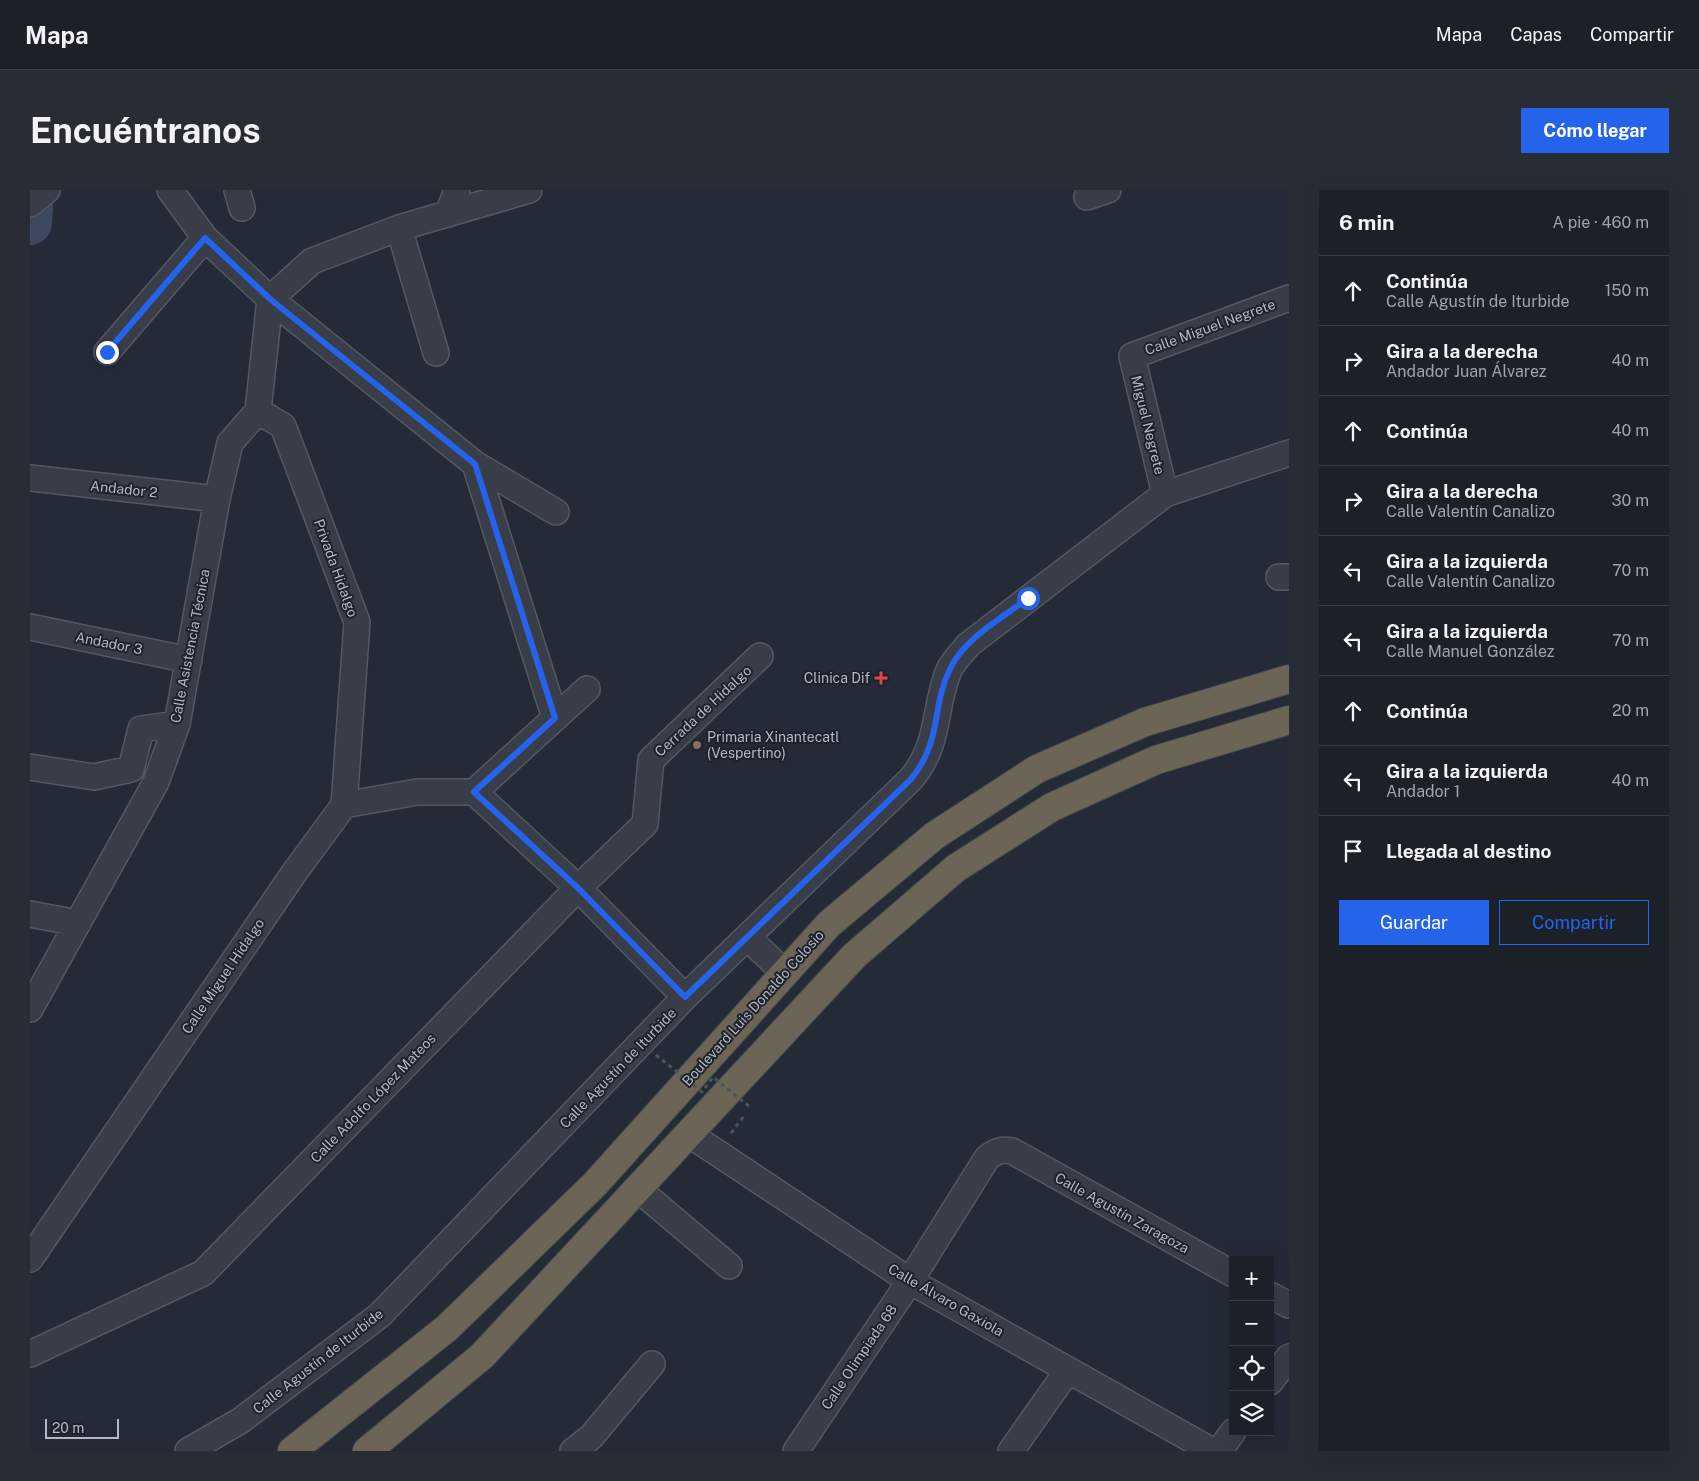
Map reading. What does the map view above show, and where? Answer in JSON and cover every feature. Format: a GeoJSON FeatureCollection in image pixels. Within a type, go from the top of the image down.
{"type":"FeatureCollection","features":[{"type":"Feature","properties":{"kind":"highway","name":"Boulevard Luis Donaldo Colosio"},"geometry":{"type":"LineString","coordinates":[[292,1451],[454,1321],[595,1184],[829,924],[934,836],[1037,769],[1145,722],[1289,679]]}},
{"type":"Feature","properties":{"kind":"highway"},"geometry":{"type":"LineString","coordinates":[[367,1451],[482,1356],[639,1190],[854,956],[956,868],[1052,807],[1156,760],[1289,720]]}},
{"type":"Feature","properties":{"kind":"street"},"geometry":{"type":"LineString","coordinates":[[30,204],[47,190]]}},
{"type":"Feature","properties":{"kind":"street"},"geometry":{"type":"LineString","coordinates":[[170,190],[205,238],[270,299],[475,464],[556,512]]}},
{"type":"Feature","properties":{"kind":"street"},"geometry":{"type":"LineString","coordinates":[[448,214],[457,190]]}},
{"type":"Feature","properties":{"kind":"street"},"geometry":{"type":"LineString","coordinates":[[258,411],[270,299],[312,261],[399,228],[529,190]]}},
{"type":"Feature","properties":{"kind":"street"},"geometry":{"type":"LineString","coordinates":[[399,228],[436,353]]}},
{"type":"Feature","properties":{"kind":"street"},"geometry":{"type":"LineString","coordinates":[[107,352],[205,238]]}},
{"type":"Feature","properties":{"kind":"street","name":"Calle Miguel Negrete"},"geometry":{"type":"LineString","coordinates":[[1132,356],[1289,298]]}},
{"type":"Feature","properties":{"kind":"street","name":"Miguel Negrete"},"geometry":{"type":"LineString","coordinates":[[1132,356],[1165,494]]}},
{"type":"Feature","properties":{"kind":"street","name":"Calle Asistencia Técnica"},"geometry":{"type":"LineString","coordinates":[[30,1009],[156,782],[177,724],[217,500],[230,443],[258,411]]}},
{"type":"Feature","properties":{"kind":"street","name":"Privada Hidalgo"},"geometry":{"type":"LineString","coordinates":[[258,411],[283,426],[357,622],[344,804]]}},
{"type":"Feature","properties":{"kind":"street","name":"Calle Agustín de Iturbide"},"geometry":{"type":"LineString","coordinates":[[188,1451],[240,1421],[380,1316],[685,997],[748,938],[923,764],[935,734],[942,695],[950,668],[968,645],[1165,494],[1289,453]]}},
{"type":"Feature","properties":{"kind":"street"},"geometry":{"type":"LineString","coordinates":[[475,464],[555,718]]}},
{"type":"Feature","properties":{"kind":"street","name":"Andador 2"},"geometry":{"type":"LineString","coordinates":[[30,478],[217,500]]}},
{"type":"Feature","properties":{"kind":"street","name":"Andador 3"},"geometry":{"type":"LineString","coordinates":[[30,627],[189,660]]}},
{"type":"Feature","properties":{"kind":"street","name":"Cerrada de Hidalgo"},"geometry":{"type":"LineString","coordinates":[[578,888],[645,824],[651,760],[760,656]]}},
{"type":"Feature","properties":{"kind":"street"},"geometry":{"type":"LineString","coordinates":[[344,804],[417,792],[474,792],[586,690]]}},
{"type":"Feature","properties":{"kind":"street"},"geometry":{"type":"LineString","coordinates":[[30,767],[94,777],[132,769],[141,729],[177,724]]}},
{"type":"Feature","properties":{"kind":"street"},"geometry":{"type":"LineString","coordinates":[[474,792],[578,888],[685,997]]}},
{"type":"Feature","properties":{"kind":"street","name":"Calle Miguel Hidalgo"},"geometry":{"type":"LineString","coordinates":[[30,1259],[294,873],[344,804]]}},
{"type":"Feature","properties":{"kind":"street","name":"Calle Adolfo López Mateos"},"geometry":{"type":"LineString","coordinates":[[30,1354],[203,1273],[578,888]]}},
{"type":"Feature","properties":{"kind":"street"},"geometry":{"type":"LineString","coordinates":[[30,914],[78,923]]}},
{"type":"Feature","properties":{"kind":"street"},"geometry":{"type":"LineString","coordinates":[[748,938],[785,973]]}},
{"type":"Feature","properties":{"kind":"street","name":"Calle Álvaro Gaxiola"},"geometry":{"type":"LineString","coordinates":[[689,1134],[910,1281],[1212,1451]]}},
{"type":"Feature","properties":{"kind":"street","name":"Calle Olimpiada 68"},"geometry":{"type":"LineString","coordinates":[[797,1451],[910,1281],[987,1158],[1002,1149],[1012,1151]]}},
{"type":"Feature","properties":{"kind":"street","name":"Calle Agustín Zaragoza"},"geometry":{"type":"LineString","coordinates":[[1012,1151],[1229,1272]]}},
{"type":"Feature","properties":{"kind":"street"},"geometry":{"type":"LineString","coordinates":[[639,1190],[730,1266]]}},
{"type":"Feature","properties":{"kind":"street"},"geometry":{"type":"LineString","coordinates":[[1274,1296],[1289,1305]]}},
{"type":"Feature","properties":{"kind":"street"},"geometry":{"type":"LineString","coordinates":[[1274,1377],[1289,1357]]}},
{"type":"Feature","properties":{"kind":"street"},"geometry":{"type":"LineString","coordinates":[[573,1451],[591,1437],[652,1364]]}},
{"type":"Feature","properties":{"kind":"street"},"geometry":{"type":"LineString","coordinates":[[1011,1451],[1068,1370]]}},
{"type":"Feature","properties":{"kind":"street"},"geometry":{"type":"LineString","coordinates":[[1219,1451],[1230,1436]]}},
{"type":"Feature","properties":{"kind":"path"},"geometry":{"type":"LineString","coordinates":[[656,1055],[702,1092],[713,1077],[750,1107]]}},
{"type":"Feature","properties":{"kind":"waterway"},"geometry":{"type":"LineString","coordinates":[[30,223],[32,190]]}},
{"type":"Feature","properties":{"kind":"place","name":"Clinica Dif"},"geometry":{"type":"Point","coordinates":[881,678]}},
{"type":"Feature","properties":{"kind":"place","name":"Primaria Xinantecatl (Vespertino)"},"geometry":{"type":"Point","coordinates":[697,745]}},
{"type":"Feature","properties":{"kind":"route"},"geometry":{"type":"LineString","coordinates":[[107,352],[205,238],[270,299],[475,464],[555,718],[474,792],[578,888],[685,997],[911,779],[923,764],[935,734],[942,695],[950,668],[968,645],[1028,598]]}}]}
